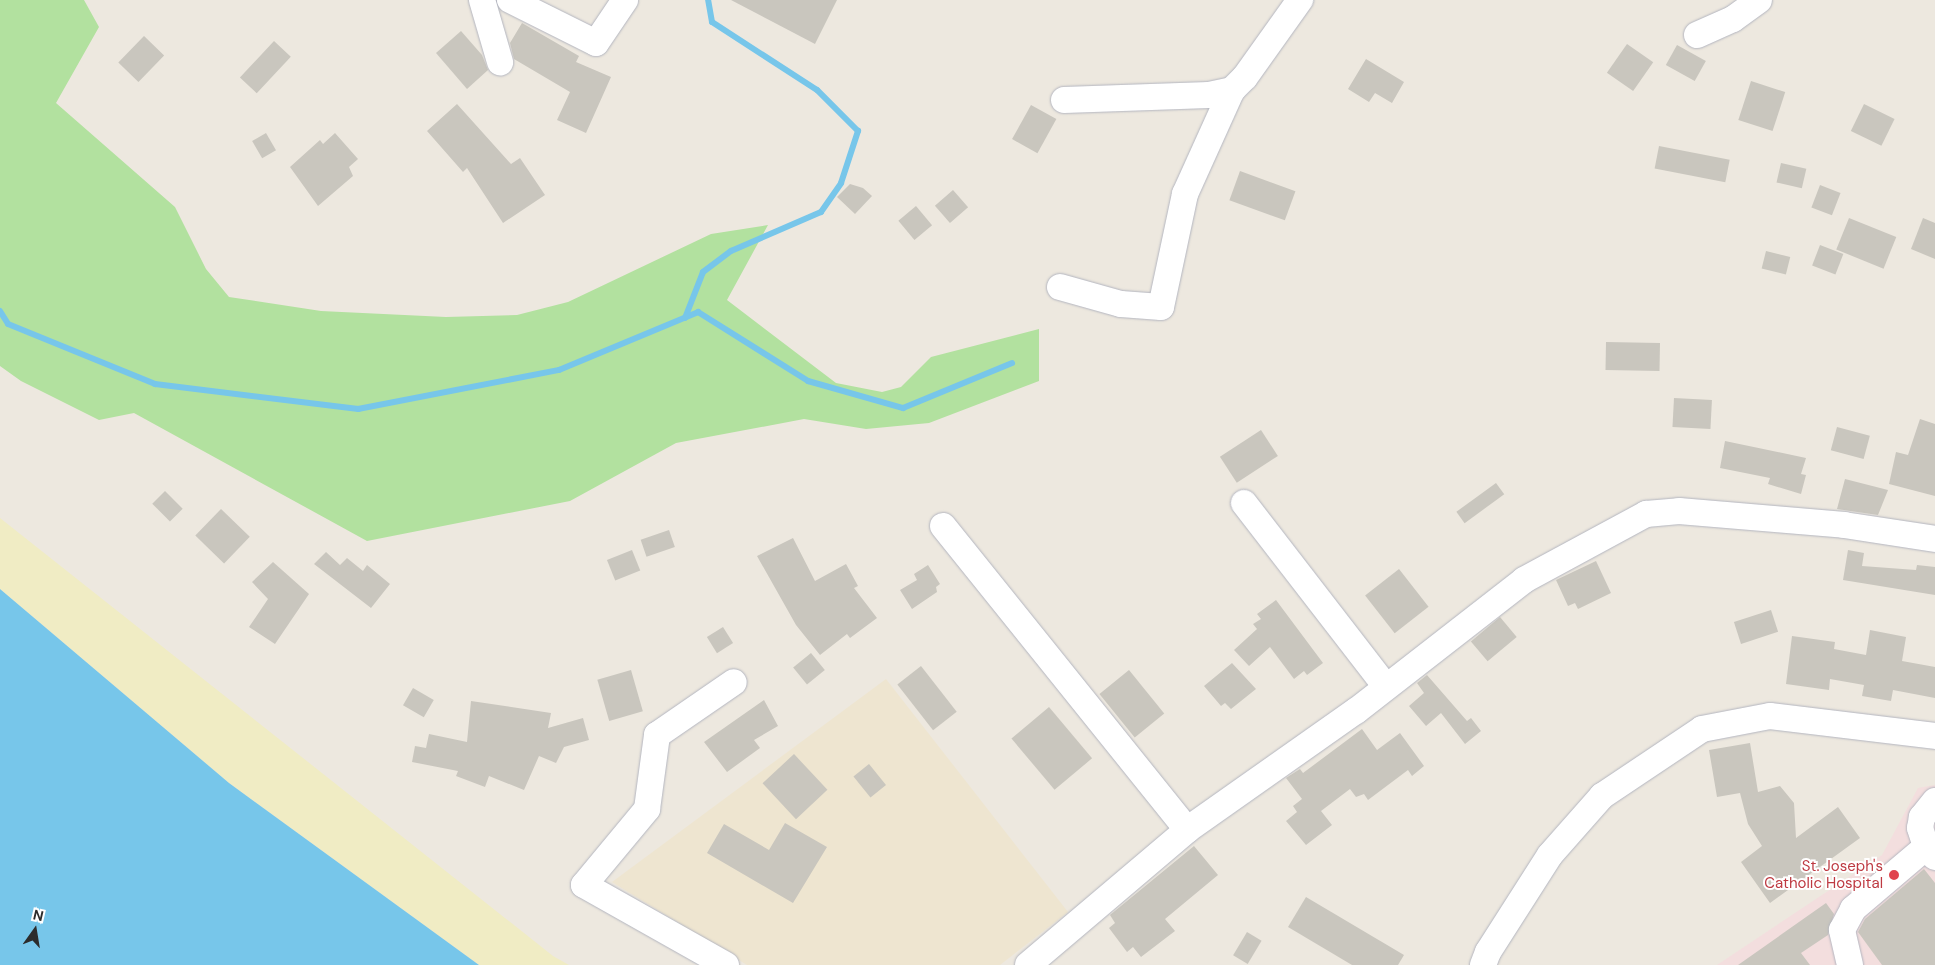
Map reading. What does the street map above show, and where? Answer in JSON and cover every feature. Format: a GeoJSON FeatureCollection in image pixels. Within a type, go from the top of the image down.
{"type":"FeatureCollection","features":[{"type":"Feature","properties":{"kind":"street"},"geometry":{"type":"LineString","coordinates":[[482,0],[500,62]]}},
{"type":"Feature","properties":{"kind":"street"},"geometry":{"type":"LineString","coordinates":[[510,0],[596,43],[625,0]]}},
{"type":"Feature","properties":{"kind":"street"},"geometry":{"type":"LineString","coordinates":[[1060,287],[1121,304],[1161,307],[1185,194],[1232,90],[1245,77],[1300,0]]}},
{"type":"Feature","properties":{"kind":"street"},"geometry":{"type":"LineString","coordinates":[[1697,35],[1733,19],[1759,0]]}},
{"type":"Feature","properties":{"kind":"street"},"geometry":{"type":"LineString","coordinates":[[1064,100],[1209,95],[1232,90]]}},
{"type":"Feature","properties":{"kind":"street"},"geometry":{"type":"LineString","coordinates":[[1244,503],[1386,687]]}},
{"type":"Feature","properties":{"kind":"street"},"geometry":{"type":"LineString","coordinates":[[1028,965],[1187,830],[1356,711],[1524,580],[1646,514],[1679,511],[1844,525],[1935,539]]}},
{"type":"Feature","properties":{"kind":"street"},"geometry":{"type":"LineString","coordinates":[[943,526],[1187,830]]}},
{"type":"Feature","properties":{"kind":"street"},"geometry":{"type":"LineString","coordinates":[[726,965],[584,885],[647,809],[657,735],[734,682]]}},
{"type":"Feature","properties":{"kind":"street"},"geometry":{"type":"LineString","coordinates":[[1483,965],[1488,952],[1550,855],[1602,796],[1702,729],[1770,716],[1935,736]]}},
{"type":"Feature","properties":{"kind":"street"},"geometry":{"type":"LineString","coordinates":[[1850,965],[1842,930],[1852,909],[1930,852],[1920,828],[1922,817],[1935,801]]}},
{"type":"Feature","properties":{"kind":"shaded area"},"geometry":{"type":"Polygon","coordinates":[[[886,679],[1068,912],[1000,965],[747,965],[612,882],[886,679]]]}},
{"type":"Feature","properties":{"kind":"shaded area","name":"St. Joseph's Catholic Hospital"},"geometry":{"type":"Polygon","coordinates":[[[1935,785],[1935,965],[1717,965],[1882,855],[1918,788],[1935,785]]]}},
{"type":"Feature","properties":{"kind":"green space"},"geometry":{"type":"Polygon","coordinates":[[[0,0],[84,0],[99,27],[56,103],[175,207],[206,269],[229,297],[321,311],[446,317],[517,315],[568,302],[711,234],[768,225],[727,300],[836,383],[882,392],[901,387],[931,357],[1039,329],[1039,381],[929,423],[866,429],[804,419],[676,443],[570,501],[367,541],[134,413],[99,420],[21,381],[0,366],[0,0]]]}},
{"type":"Feature","properties":{"kind":"sand"},"geometry":{"type":"Polygon","coordinates":[[[0,518],[553,956],[569,965],[479,965],[229,783],[0,589],[0,518]]]}},
{"type":"Feature","properties":{"kind":"water"},"geometry":{"type":"Polygon","coordinates":[[[0,589],[229,783],[479,965],[0,965],[0,589]]]}},
{"type":"Feature","properties":{"kind":"building"},"geometry":{"type":"Polygon","coordinates":[[[731,0],[837,0],[815,44],[731,0]]]}},
{"type":"Feature","properties":{"kind":"building"},"geometry":{"type":"Polygon","coordinates":[[[522,23],[579,56],[576,62],[611,77],[586,133],[557,120],[570,92],[514,59],[510,43],[522,23]]]}},
{"type":"Feature","properties":{"kind":"building"},"geometry":{"type":"Polygon","coordinates":[[[461,31],[482,55],[488,70],[467,89],[436,53],[461,31]]]}},
{"type":"Feature","properties":{"kind":"building"},"geometry":{"type":"Polygon","coordinates":[[[144,36],[164,55],[138,82],[118,63],[144,36]]]}},
{"type":"Feature","properties":{"kind":"building"},"geometry":{"type":"Polygon","coordinates":[[[274,41],[291,57],[257,93],[240,78],[274,41]]]}},
{"type":"Feature","properties":{"kind":"building"},"geometry":{"type":"Polygon","coordinates":[[[1627,44],[1653,62],[1633,91],[1607,73],[1627,44]]]}},
{"type":"Feature","properties":{"kind":"building"},"geometry":{"type":"Polygon","coordinates":[[[1677,45],[1706,61],[1695,81],[1666,65],[1677,45]]]}},
{"type":"Feature","properties":{"kind":"building"},"geometry":{"type":"Polygon","coordinates":[[[1366,59],[1404,82],[1392,103],[1375,93],[1369,102],[1348,89],[1366,59]]]}},
{"type":"Feature","properties":{"kind":"building"},"geometry":{"type":"Polygon","coordinates":[[[1751,81],[1785,92],[1773,131],[1738,120],[1751,81]]]}},
{"type":"Feature","properties":{"kind":"building"},"geometry":{"type":"Polygon","coordinates":[[[457,104],[511,164],[520,158],[545,195],[503,223],[467,168],[463,172],[427,131],[457,104]]]}},
{"type":"Feature","properties":{"kind":"building"},"geometry":{"type":"Polygon","coordinates":[[[1864,104],[1895,119],[1881,146],[1851,131],[1864,104]]]}},
{"type":"Feature","properties":{"kind":"building"},"geometry":{"type":"Polygon","coordinates":[[[1031,105],[1056,119],[1037,153],[1012,139],[1031,105]]]}},
{"type":"Feature","properties":{"kind":"building"},"geometry":{"type":"Polygon","coordinates":[[[266,133],[276,150],[262,158],[252,141],[266,133]]]}},
{"type":"Feature","properties":{"kind":"building"},"geometry":{"type":"Polygon","coordinates":[[[335,133],[358,159],[349,167],[353,176],[318,206],[290,167],[320,140],[323,144],[335,133]]]}},
{"type":"Feature","properties":{"kind":"building"},"geometry":{"type":"Polygon","coordinates":[[[1659,146],[1730,160],[1725,182],[1655,169],[1659,146]]]}},
{"type":"Feature","properties":{"kind":"building"},"geometry":{"type":"Polygon","coordinates":[[[1781,163],[1806,169],[1802,188],[1777,182],[1781,163]]]}},
{"type":"Feature","properties":{"kind":"building"},"geometry":{"type":"Polygon","coordinates":[[[1240,171],[1295,191],[1285,220],[1229,200],[1240,171]]]}},
{"type":"Feature","properties":{"kind":"building"},"geometry":{"type":"Polygon","coordinates":[[[850,184],[863,188],[872,196],[855,214],[837,197],[850,184]]]}},
{"type":"Feature","properties":{"kind":"building"},"geometry":{"type":"Polygon","coordinates":[[[1820,185],[1841,193],[1832,215],[1811,207],[1820,185]]]}},
{"type":"Feature","properties":{"kind":"building"},"geometry":{"type":"Polygon","coordinates":[[[953,190],[968,207],[950,223],[935,206],[953,190]]]}},
{"type":"Feature","properties":{"kind":"building"},"geometry":{"type":"Polygon","coordinates":[[[916,206],[932,225],[914,240],[898,221],[916,206]]]}},
{"type":"Feature","properties":{"kind":"building"},"geometry":{"type":"Polygon","coordinates":[[[1849,218],[1896,237],[1884,269],[1836,250],[1849,218]]]}},
{"type":"Feature","properties":{"kind":"building"},"geometry":{"type":"Polygon","coordinates":[[[1923,218],[1935,223],[1935,259],[1911,249],[1923,218]]]}},
{"type":"Feature","properties":{"kind":"building"},"geometry":{"type":"Polygon","coordinates":[[[1820,245],[1843,254],[1835,274],[1812,266],[1820,245]]]}},
{"type":"Feature","properties":{"kind":"building"},"geometry":{"type":"Polygon","coordinates":[[[1766,251],[1790,257],[1786,275],[1762,268],[1766,251]]]}},
{"type":"Feature","properties":{"kind":"building"},"geometry":{"type":"Polygon","coordinates":[[[1606,342],[1660,343],[1660,371],[1606,370],[1606,342]]]}},
{"type":"Feature","properties":{"kind":"building"},"geometry":{"type":"Polygon","coordinates":[[[1674,398],[1712,400],[1710,429],[1672,427],[1674,398]]]}},
{"type":"Feature","properties":{"kind":"building"},"geometry":{"type":"Polygon","coordinates":[[[1920,419],[1935,424],[1935,496],[1889,484],[1896,452],[1908,455],[1920,419]]]}},
{"type":"Feature","properties":{"kind":"building"},"geometry":{"type":"Polygon","coordinates":[[[1837,427],[1870,436],[1864,459],[1831,450],[1837,427]]]}},
{"type":"Feature","properties":{"kind":"building"},"geometry":{"type":"Polygon","coordinates":[[[1261,430],[1278,456],[1237,483],[1220,457],[1261,430]]]}},
{"type":"Feature","properties":{"kind":"building"},"geometry":{"type":"Polygon","coordinates":[[[1725,441],[1806,458],[1801,474],[1806,475],[1801,494],[1768,484],[1770,478],[1720,468],[1725,441]]]}},
{"type":"Feature","properties":{"kind":"building"},"geometry":{"type":"Polygon","coordinates":[[[1845,479],[1888,490],[1878,515],[1837,509],[1845,479]]]}},
{"type":"Feature","properties":{"kind":"building"},"geometry":{"type":"Polygon","coordinates":[[[1496,483],[1504,494],[1465,523],[1456,512],[1496,483]]]}},
{"type":"Feature","properties":{"kind":"building"},"geometry":{"type":"Polygon","coordinates":[[[165,491],[183,509],[170,521],[152,504],[165,491]]]}},
{"type":"Feature","properties":{"kind":"building"},"geometry":{"type":"Polygon","coordinates":[[[221,509],[250,537],[224,563],[195,536],[221,509]]]}},
{"type":"Feature","properties":{"kind":"building"},"geometry":{"type":"Polygon","coordinates":[[[669,530],[675,547],[646,557],[641,540],[669,530]]]}},
{"type":"Feature","properties":{"kind":"building"},"geometry":{"type":"Polygon","coordinates":[[[793,538],[815,581],[846,564],[858,586],[854,588],[877,618],[850,638],[847,634],[820,655],[796,625],[757,556],[793,538]]]}},
{"type":"Feature","properties":{"kind":"building"},"geometry":{"type":"Polygon","coordinates":[[[632,550],[640,570],[615,581],[607,560],[632,550]]]}},
{"type":"Feature","properties":{"kind":"building"},"geometry":{"type":"Polygon","coordinates":[[[1848,550],[1864,553],[1862,566],[1916,570],[1917,565],[1935,567],[1935,595],[1843,580],[1848,550]]]}},
{"type":"Feature","properties":{"kind":"building"},"geometry":{"type":"Polygon","coordinates":[[[326,552],[340,565],[347,558],[363,571],[367,565],[390,584],[371,608],[314,564],[326,552]]]}},
{"type":"Feature","properties":{"kind":"building"},"geometry":{"type":"Polygon","coordinates":[[[1596,561],[1611,593],[1578,609],[1575,603],[1568,606],[1556,580],[1596,561]]]}},
{"type":"Feature","properties":{"kind":"building"},"geometry":{"type":"Polygon","coordinates":[[[273,562],[309,594],[275,644],[249,627],[268,599],[252,582],[273,562]]]}},
{"type":"Feature","properties":{"kind":"building"},"geometry":{"type":"Polygon","coordinates":[[[928,565],[940,584],[936,587],[937,592],[912,609],[900,590],[917,580],[914,574],[928,565]]]}},
{"type":"Feature","properties":{"kind":"building"},"geometry":{"type":"Polygon","coordinates":[[[1399,569],[1429,607],[1395,633],[1365,595],[1399,569]]]}},
{"type":"Feature","properties":{"kind":"building"},"geometry":{"type":"Polygon","coordinates":[[[1276,600],[1323,663],[1307,675],[1304,671],[1294,679],[1270,647],[1249,666],[1234,650],[1257,629],[1253,624],[1261,619],[1257,614],[1276,600]]]}},
{"type":"Feature","properties":{"kind":"building"},"geometry":{"type":"Polygon","coordinates":[[[1771,610],[1778,632],[1741,644],[1734,622],[1771,610]]]}},
{"type":"Feature","properties":{"kind":"building"},"geometry":{"type":"Polygon","coordinates":[[[1500,617],[1517,637],[1488,661],[1471,641],[1500,617]]]}},
{"type":"Feature","properties":{"kind":"building"},"geometry":{"type":"Polygon","coordinates":[[[723,627],[733,643],[717,653],[707,637],[723,627]]]}},
{"type":"Feature","properties":{"kind":"building"},"geometry":{"type":"Polygon","coordinates":[[[1870,630],[1906,637],[1902,661],[1935,667],[1935,698],[1893,690],[1891,701],[1862,696],[1864,685],[1830,679],[1829,690],[1786,684],[1792,636],[1835,642],[1834,649],[1866,655],[1870,630]]]}},
{"type":"Feature","properties":{"kind":"building"},"geometry":{"type":"Polygon","coordinates":[[[811,653],[825,670],[807,685],[793,667],[811,653]]]}},
{"type":"Feature","properties":{"kind":"building"},"geometry":{"type":"Polygon","coordinates":[[[1232,663],[1256,689],[1231,709],[1225,703],[1221,706],[1204,686],[1232,663]]]}},
{"type":"Feature","properties":{"kind":"building"},"geometry":{"type":"Polygon","coordinates":[[[921,666],[957,712],[933,730],[897,684],[921,666]]]}},
{"type":"Feature","properties":{"kind":"building"},"geometry":{"type":"Polygon","coordinates":[[[631,670],[643,711],[609,721],[597,680],[631,670]]]}},
{"type":"Feature","properties":{"kind":"building"},"geometry":{"type":"Polygon","coordinates":[[[1129,670],[1164,714],[1135,737],[1099,694],[1129,670]]]}},
{"type":"Feature","properties":{"kind":"building"},"geometry":{"type":"Polygon","coordinates":[[[1427,675],[1467,721],[1471,718],[1481,731],[1465,744],[1441,713],[1426,726],[1409,706],[1424,693],[1417,683],[1427,675]]]}},
{"type":"Feature","properties":{"kind":"building"},"geometry":{"type":"Polygon","coordinates":[[[413,688],[434,700],[424,717],[403,705],[413,688]]]}},
{"type":"Feature","properties":{"kind":"building"},"geometry":{"type":"Polygon","coordinates":[[[764,700],[778,726],[754,740],[760,748],[727,772],[704,742],[764,700]]]}},
{"type":"Feature","properties":{"kind":"building"},"geometry":{"type":"Polygon","coordinates":[[[471,701],[551,713],[548,728],[583,718],[589,740],[564,747],[556,763],[539,756],[524,790],[489,776],[485,787],[456,776],[458,771],[412,762],[415,746],[426,748],[429,734],[467,742],[471,701]]]}},
{"type":"Feature","properties":{"kind":"building"},"geometry":{"type":"Polygon","coordinates":[[[1049,707],[1092,758],[1055,790],[1011,738],[1049,707]]]}},
{"type":"Feature","properties":{"kind":"building"},"geometry":{"type":"Polygon","coordinates":[[[1362,729],[1377,750],[1400,733],[1424,766],[1412,776],[1408,770],[1368,800],[1364,794],[1356,797],[1350,789],[1321,811],[1332,825],[1306,845],[1286,821],[1297,812],[1293,806],[1302,799],[1286,778],[1300,769],[1303,773],[1362,729]]]}},
{"type":"Feature","properties":{"kind":"building"},"geometry":{"type":"Polygon","coordinates":[[[1750,743],[1758,792],[1780,786],[1794,803],[1796,838],[1838,807],[1860,838],[1770,903],[1741,862],[1762,846],[1748,824],[1740,793],[1717,797],[1709,750],[1750,743]]]}},
{"type":"Feature","properties":{"kind":"building"},"geometry":{"type":"Polygon","coordinates":[[[794,754],[827,790],[796,819],[763,783],[794,754]]]}},
{"type":"Feature","properties":{"kind":"building"},"geometry":{"type":"Polygon","coordinates":[[[869,764],[886,785],[870,798],[853,777],[869,764]]]}},
{"type":"Feature","properties":{"kind":"building"},"geometry":{"type":"Polygon","coordinates":[[[785,823],[827,847],[793,903],[707,853],[724,824],[769,850],[785,823]]]}},
{"type":"Feature","properties":{"kind":"building"},"geometry":{"type":"Polygon","coordinates":[[[1194,846],[1218,875],[1165,919],[1175,931],[1141,957],[1133,947],[1127,952],[1109,928],[1115,923],[1110,915],[1194,846]]]}},
{"type":"Feature","properties":{"kind":"building"},"geometry":{"type":"Polygon","coordinates":[[[1924,869],[1935,883],[1935,965],[1882,965],[1858,932],[1865,919],[1924,869]]]}},
{"type":"Feature","properties":{"kind":"building"},"geometry":{"type":"Polygon","coordinates":[[[1306,897],[1404,955],[1398,965],[1352,965],[1288,927],[1306,897]]]}},
{"type":"Feature","properties":{"kind":"building"},"geometry":{"type":"Polygon","coordinates":[[[1826,903],[1834,914],[1828,935],[1801,953],[1810,965],[1738,965],[1826,903]]]}},
{"type":"Feature","properties":{"kind":"building"},"geometry":{"type":"Polygon","coordinates":[[[1247,932],[1262,941],[1248,964],[1233,955],[1247,932]]]}},
{"type":"Feature","properties":{"kind":"waterway"},"geometry":{"type":"LineString","coordinates":[[685,318],[703,272],[731,251],[821,212],[841,183],[858,131],[817,90],[712,22],[708,0]]}},
{"type":"Feature","properties":{"kind":"waterway"},"geometry":{"type":"LineString","coordinates":[[0,311],[8,324],[155,384],[358,409],[559,370],[698,312],[808,381],[903,408],[1012,363]]}},
{"type":"Feature","properties":{"kind":"place","name":"St. Joseph's Catholic Hospital"},"geometry":{"type":"Point","coordinates":[1894,875]}}]}
